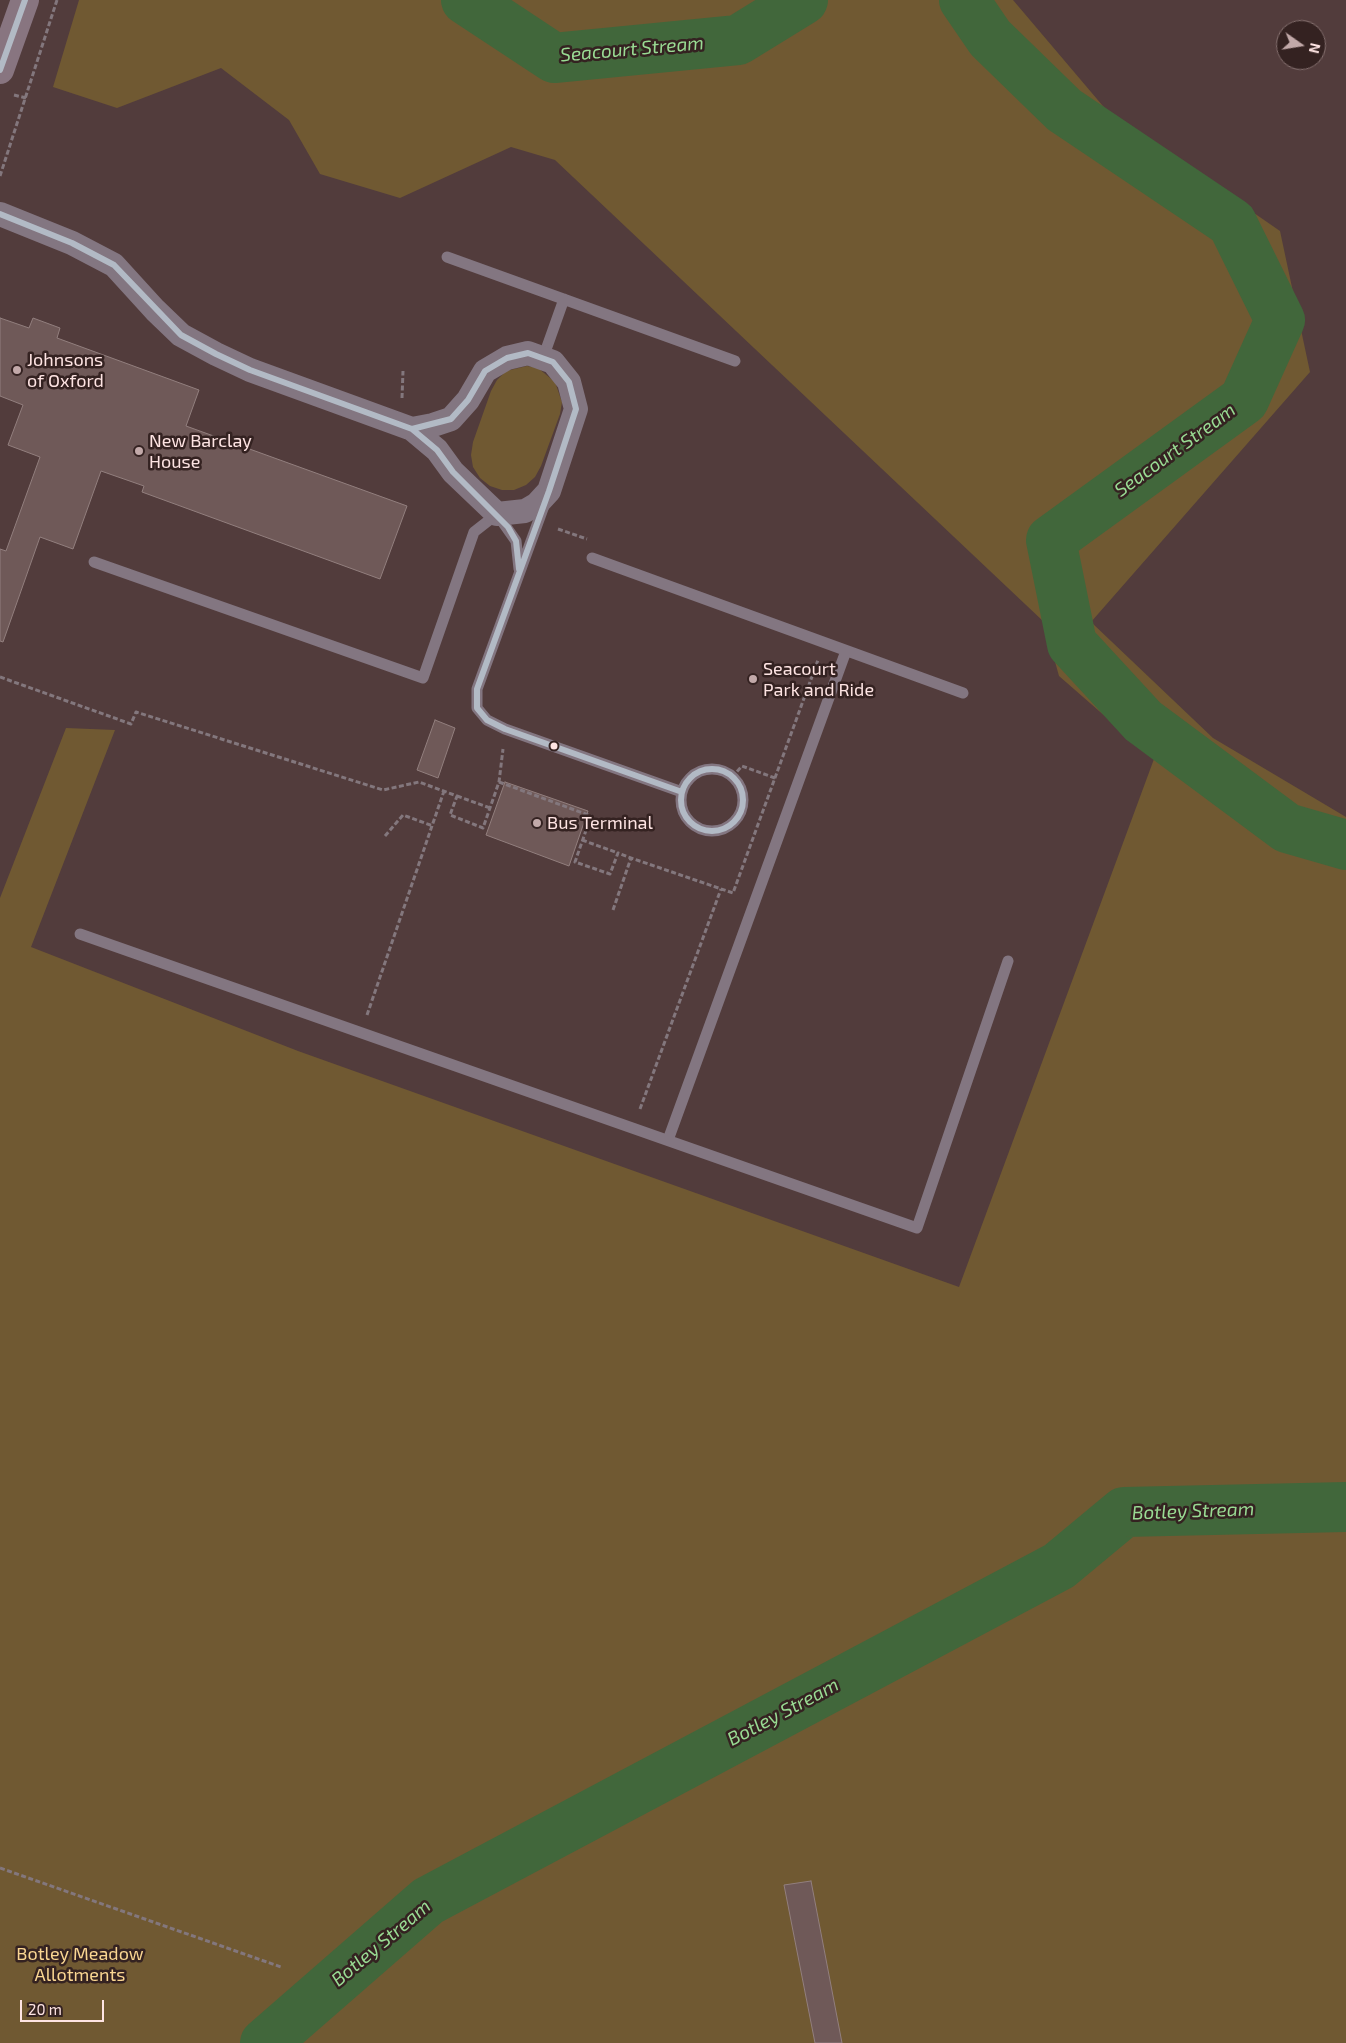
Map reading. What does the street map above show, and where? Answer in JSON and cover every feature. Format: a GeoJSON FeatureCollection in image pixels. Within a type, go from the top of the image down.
{"type":"FeatureCollection","features":[{"type":"Feature","properties":{"kind":"main road"},"geometry":{"type":"LineString","coordinates":[[0,70],[25,0]]}},
{"type":"Feature","properties":{"kind":"street"},"geometry":{"type":"LineString","coordinates":[[0,214],[72,242],[114,265],[154,310],[181,335],[216,354],[250,370],[412,430],[437,450],[453,472],[497,514],[525,511],[537,504],[550,491],[576,409],[569,382],[553,362],[528,353],[507,358],[485,372],[468,400],[451,419],[412,430]]}},
{"type":"Feature","properties":{"kind":"lane"},"geometry":{"type":"LineString","coordinates":[[447,257],[735,361]]}},
{"type":"Feature","properties":{"kind":"lane"},"geometry":{"type":"LineString","coordinates":[[544,358],[564,299]]}},
{"type":"Feature","properties":{"kind":"lane"},"geometry":{"type":"LineString","coordinates":[[550,491],[519,569],[477,689],[478,708],[486,720],[504,729],[682,792]]}},
{"type":"Feature","properties":{"kind":"lane"},"geometry":{"type":"LineString","coordinates":[[94,562],[423,678],[474,532],[497,514],[516,541],[519,569]]}},
{"type":"Feature","properties":{"kind":"lane"},"geometry":{"type":"LineString","coordinates":[[592,558],[963,694]]}},
{"type":"Feature","properties":{"kind":"lane"},"geometry":{"type":"LineString","coordinates":[[668,1140],[846,651]]}},
{"type":"Feature","properties":{"kind":"lane"},"geometry":{"type":"LineString","coordinates":[[703,770],[724,771],[732,777],[742,793],[743,802],[736,820],[721,830],[711,832],[694,826],[682,810],[682,792],[686,782],[703,770]]}},
{"type":"Feature","properties":{"kind":"lane"},"geometry":{"type":"LineString","coordinates":[[80,934],[917,1228],[1008,961]]}},
{"type":"Feature","properties":{"kind":"path"},"geometry":{"type":"LineString","coordinates":[[0,176],[58,0]]}},
{"type":"Feature","properties":{"kind":"path"},"geometry":{"type":"LineString","coordinates":[[582,840],[733,893],[824,643]]}},
{"type":"Feature","properties":{"kind":"path"},"geometry":{"type":"LineString","coordinates":[[0,677],[131,724],[136,712],[383,790],[419,782],[490,808]]}},
{"type":"Feature","properties":{"kind":"path"},"geometry":{"type":"LineString","coordinates":[[457,796],[450,815],[483,828],[499,782],[504,729]]}},
{"type":"Feature","properties":{"kind":"path"},"geometry":{"type":"LineString","coordinates":[[732,777],[742,766],[775,778]]}},
{"type":"Feature","properties":{"kind":"path"},"geometry":{"type":"LineString","coordinates":[[499,782],[591,816],[575,862],[610,874],[618,853]]}},
{"type":"Feature","properties":{"kind":"path"},"geometry":{"type":"LineString","coordinates":[[361,1032],[444,791]]}},
{"type":"Feature","properties":{"kind":"path"},"geometry":{"type":"LineString","coordinates":[[385,836],[403,816],[433,826]]}},
{"type":"Feature","properties":{"kind":"path"},"geometry":{"type":"LineString","coordinates":[[613,910],[631,858]]}},
{"type":"Feature","properties":{"kind":"path"},"geometry":{"type":"LineString","coordinates":[[633,1128],[721,889]]}},
{"type":"Feature","properties":{"kind":"path"},"geometry":{"type":"LineString","coordinates":[[0,1868],[281,1967]]}},
{"type":"Feature","properties":{"kind":"green space","name":"Botley Meadow Allotments"},"geometry":{"type":"Polygon","coordinates":[[[79,0],[1013,0],[1108,112],[1280,231],[1310,372],[1091,622],[1213,738],[1346,817],[1346,2043],[0,2043],[0,898],[66,728],[115,730],[31,947],[298,1051],[959,1287],[1154,759],[1059,676],[1044,622],[555,160],[511,147],[400,198],[320,174],[289,120],[221,68],[117,108],[53,87],[79,0]]]}},
{"type":"Feature","properties":{"kind":"green space"},"geometry":{"type":"Polygon","coordinates":[[[527,366],[538,368],[555,382],[562,402],[560,414],[541,466],[535,477],[526,485],[514,490],[502,490],[490,486],[480,478],[473,467],[471,455],[473,442],[491,391],[497,380],[506,371],[527,366]]]}},
{"type":"Feature","properties":{"kind":"building","name":"New Barclay House"},"geometry":{"type":"Polygon","coordinates":[[[0,318],[29,328],[33,318],[60,328],[57,338],[199,390],[186,426],[407,506],[380,579],[142,492],[144,486],[101,471],[73,549],[40,537],[3,642],[0,641],[0,549],[6,551],[40,457],[8,445],[23,405],[0,396],[0,318]]]}},
{"type":"Feature","properties":{"kind":"building"},"geometry":{"type":"Polygon","coordinates":[[[435,720],[455,728],[438,778],[417,770],[435,720]]]}},
{"type":"Feature","properties":{"kind":"building","name":"Bus Terminal"},"geometry":{"type":"Polygon","coordinates":[[[505,782],[588,811],[569,866],[486,835],[505,782]]]}},
{"type":"Feature","properties":{"kind":"building"},"geometry":{"type":"Polygon","coordinates":[[[811,1881],[842,2043],[815,2043],[784,1885],[811,1881]]]}},
{"type":"Feature","properties":{"kind":"waterway","name":"Seacourt Stream"},"geometry":{"type":"LineString","coordinates":[[466,0],[554,58],[738,40],[803,0]]}},
{"type":"Feature","properties":{"kind":"waterway","name":"Seacourt Stream"},"geometry":{"type":"LineString","coordinates":[[964,0],[990,38],[1064,110],[1232,223],[1280,320],[1244,400],[1051,540],[1072,644],[1143,721],[1287,828],[1346,845]]}},
{"type":"Feature","properties":{"kind":"waterway","name":"Botley Stream"},"geometry":{"type":"LineString","coordinates":[[265,2043],[428,1901],[1059,1566],[1124,1512],[1346,1507]]}},
{"type":"Feature","properties":{"kind":"transit line"},"geometry":{"type":"LineString","coordinates":[[0,70],[25,0]]}},
{"type":"Feature","properties":{"kind":"transit line"},"geometry":{"type":"LineString","coordinates":[[0,214],[72,243],[114,265],[181,335],[216,354],[250,370],[412,429],[437,450],[453,472],[508,527],[516,541],[519,569]]}},
{"type":"Feature","properties":{"kind":"transit line"},"geometry":{"type":"LineString","coordinates":[[412,429],[451,419],[468,400],[485,371],[507,358],[528,353],[553,362],[569,382],[576,409],[549,491],[477,689],[477,708],[487,720],[505,729],[682,792]]}},
{"type":"Feature","properties":{"kind":"transit line"},"geometry":{"type":"LineString","coordinates":[[712,769],[724,771],[734,778],[741,788],[743,800],[741,812],[734,822],[724,829],[712,831],[700,829],[690,822],[683,812],[681,800],[683,788],[690,778],[700,771],[712,769]]}},
{"type":"Feature","properties":{"kind":"place","name":"Johnsons of Oxford"},"geometry":{"type":"Point","coordinates":[17,370]}},
{"type":"Feature","properties":{"kind":"place","name":"New Barclay House"},"geometry":{"type":"Point","coordinates":[139,451]}},
{"type":"Feature","properties":{"kind":"place","name":"Seacourt Park and Ride"},"geometry":{"type":"Point","coordinates":[753,679]}},
{"type":"Feature","properties":{"kind":"place","name":"Bus Terminal"},"geometry":{"type":"Point","coordinates":[537,823]}}]}
